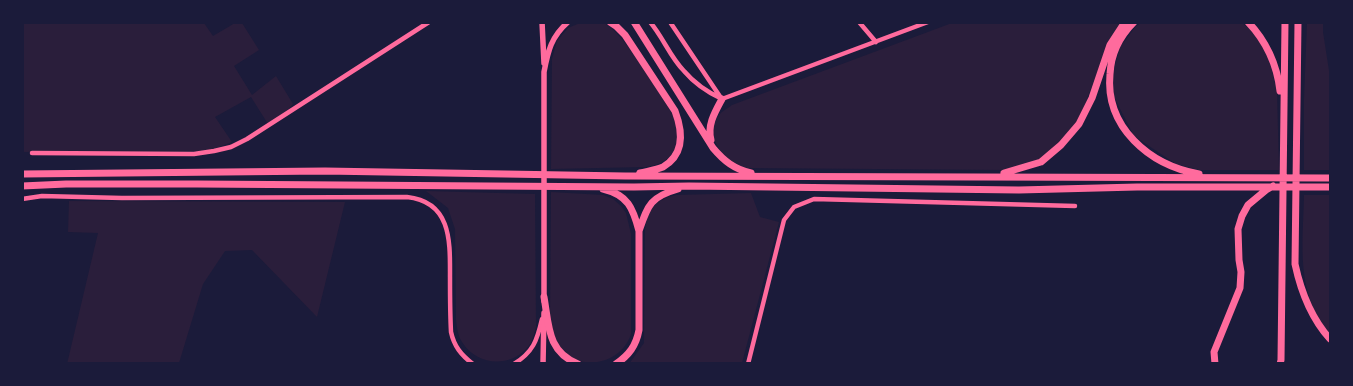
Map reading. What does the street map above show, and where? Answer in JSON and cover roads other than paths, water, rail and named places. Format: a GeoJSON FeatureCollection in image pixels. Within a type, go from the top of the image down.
{"type":"FeatureCollection","features":[{"type":"Feature","properties":{"kind":"highway"},"geometry":{"type":"LineString","coordinates":[[610,22],[625,35],[675,111],[681,133],[681,142],[678,149],[664,166],[625,176]]}},
{"type":"Feature","properties":{"kind":"highway"},"geometry":{"type":"LineString","coordinates":[[634,22],[714,148],[734,168],[761,175]]}},
{"type":"Feature","properties":{"kind":"highway"},"geometry":{"type":"LineString","coordinates":[[992,176],[1041,162],[1061,145],[1079,124],[1092,98],[1110,45],[1125,22]]}},
{"type":"Feature","properties":{"kind":"highway"},"geometry":{"type":"LineString","coordinates":[[1134,22],[1117,46],[1110,69],[1110,96],[1118,120],[1125,132],[1135,142],[1166,163],[1189,172],[1219,178]]}},
{"type":"Feature","properties":{"kind":"highway"},"geometry":{"type":"LineString","coordinates":[[1248,22],[1269,51],[1275,65],[1279,80],[1283,121]]}},
{"type":"Feature","properties":{"kind":"highway"},"geometry":{"type":"LineString","coordinates":[[1280,364],[1285,22]]}},
{"type":"Feature","properties":{"kind":"highway"},"geometry":{"type":"LineString","coordinates":[[1298,22],[1295,264],[1299,282],[1308,305],[1317,322],[1330,339]]}},
{"type":"Feature","properties":{"kind":"highway"},"geometry":{"type":"LineString","coordinates":[[714,148],[709,134],[710,125],[722,99]]}},
{"type":"Feature","properties":{"kind":"highway"},"geometry":{"type":"LineString","coordinates":[[22,174],[325,170],[625,176],[1330,178]]}},
{"type":"Feature","properties":{"kind":"highway"},"geometry":{"type":"LineString","coordinates":[[22,186],[197,184],[689,186],[1019,190],[1138,187],[1330,187]]}},
{"type":"Feature","properties":{"kind":"highway"},"geometry":{"type":"LineString","coordinates":[[616,364],[631,351],[639,330],[639,231],[645,212],[651,202],[666,192],[689,186]]}},
{"type":"Feature","properties":{"kind":"highway"},"geometry":{"type":"LineString","coordinates":[[1215,364],[1214,352],[1240,288],[1241,272],[1238,229],[1242,216],[1248,205],[1274,186]]}},
{"type":"Feature","properties":{"kind":"highway"},"geometry":{"type":"LineString","coordinates":[[590,187],[614,192],[622,196],[632,210],[639,231]]}},
{"type":"Feature","properties":{"kind":"highway"},"geometry":{"type":"LineString","coordinates":[[544,297],[551,338],[554,344],[565,356],[578,364]]}},
{"type":"Feature","properties":{"kind":"street"},"geometry":{"type":"LineString","coordinates":[[32,153],[194,154],[214,152],[231,147],[247,140],[429,22]]}},
{"type":"Feature","properties":{"kind":"street"},"geometry":{"type":"LineString","coordinates":[[542,22],[544,72],[543,364]]}},
{"type":"Feature","properties":{"kind":"street"},"geometry":{"type":"LineString","coordinates":[[544,72],[549,49],[554,38],[568,22]]}},
{"type":"Feature","properties":{"kind":"street"},"geometry":{"type":"LineString","coordinates":[[650,22],[682,70],[697,85],[722,99],[928,22]]}},
{"type":"Feature","properties":{"kind":"street"},"geometry":{"type":"LineString","coordinates":[[670,22],[722,99]]}},
{"type":"Feature","properties":{"kind":"street"},"geometry":{"type":"LineString","coordinates":[[859,22],[876,42]]}},
{"type":"Feature","properties":{"kind":"street"},"geometry":{"type":"LineString","coordinates":[[22,199],[42,196],[122,198],[417,198],[433,208],[442,219],[447,230],[450,244],[450,332],[457,349],[473,364]]}},
{"type":"Feature","properties":{"kind":"street"},"geometry":{"type":"LineString","coordinates":[[748,364],[784,220],[794,207],[814,200],[1074,206]]}},
{"type":"Feature","properties":{"kind":"street"},"geometry":{"type":"LineString","coordinates":[[514,364],[527,354],[535,343],[539,335],[544,311]]}}]}
